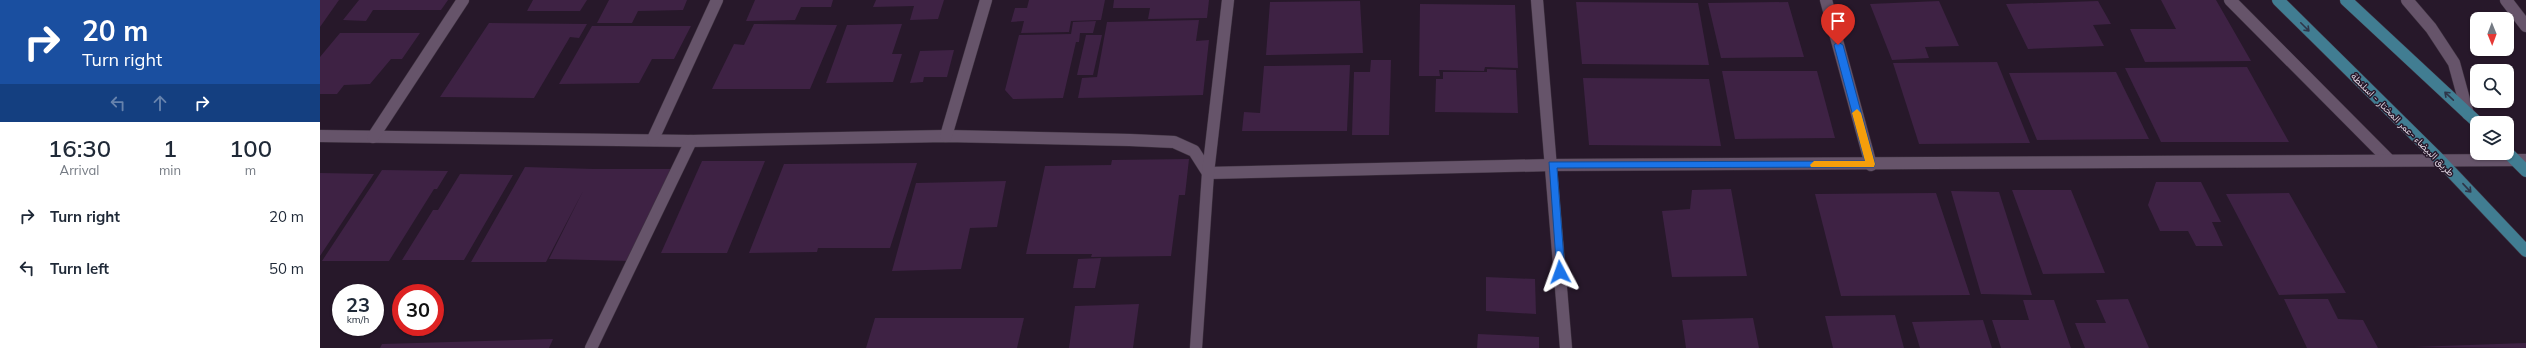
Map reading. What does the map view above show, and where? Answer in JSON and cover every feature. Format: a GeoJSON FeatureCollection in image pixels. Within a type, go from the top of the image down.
{"type":"FeatureCollection","features":[{"type":"Feature","properties":{"kind":"main road","name":"طريق البيضاء -عمر المختار - اسلنطة"},"geometry":{"type":"LineString","coordinates":[[2278,0],[2440,160],[2526,251]]}},
{"type":"Feature","properties":{"kind":"main road"},"geometry":{"type":"LineString","coordinates":[[2346,0],[2468,114]]}},
{"type":"Feature","properties":{"kind":"main road"},"geometry":{"type":"LineString","coordinates":[[2516,157],[2526,171]]}},
{"type":"Feature","properties":{"kind":"street"},"geometry":{"type":"LineString","coordinates":[[373,137],[463,0]]}},
{"type":"Feature","properties":{"kind":"street"},"geometry":{"type":"LineString","coordinates":[[653,139],[717,0]]}},
{"type":"Feature","properties":{"kind":"street"},"geometry":{"type":"LineString","coordinates":[[946,136],[986,0]]}},
{"type":"Feature","properties":{"kind":"street"},"geometry":{"type":"LineString","coordinates":[[1196,348],[1208,173],[1228,0]]}},
{"type":"Feature","properties":{"kind":"street"},"geometry":{"type":"LineString","coordinates":[[1537,0],[1552,165],[1566,348]]}},
{"type":"Feature","properties":{"kind":"street"},"geometry":{"type":"LineString","coordinates":[[1826,0],[1870,164]]}},
{"type":"Feature","properties":{"kind":"street"},"geometry":{"type":"LineString","coordinates":[[2230,0],[2389,160]]}},
{"type":"Feature","properties":{"kind":"street"},"geometry":{"type":"LineString","coordinates":[[2407,0],[2431,28],[2454,63],[2468,114]]}},
{"type":"Feature","properties":{"kind":"street"},"geometry":{"type":"LineString","coordinates":[[2506,0],[2526,26]]}},
{"type":"Feature","properties":{"kind":"street"},"geometry":{"type":"LineString","coordinates":[[320,136],[653,139],[691,141],[946,136],[1174,142],[1194,151],[1208,173]]}},
{"type":"Feature","properties":{"kind":"street"},"geometry":{"type":"LineString","coordinates":[[591,348],[691,141]]}},
{"type":"Feature","properties":{"kind":"street"},"geometry":{"type":"LineString","coordinates":[[1208,173],[1552,165],[2440,160],[2516,157]]}},
{"type":"Feature","properties":{"kind":"building"},"geometry":{"type":"Polygon","coordinates":[[[320,0],[339,0],[320,27],[320,0]]]}},
{"type":"Feature","properties":{"kind":"building"},"geometry":{"type":"Polygon","coordinates":[[[359,0],[448,0],[441,10],[373,10],[366,21],[343,20],[359,0]]]}},
{"type":"Feature","properties":{"kind":"building"},"geometry":{"type":"Polygon","coordinates":[[[533,0],[587,0],[580,11],[527,11],[533,0]]]}},
{"type":"Feature","properties":{"kind":"building"},"geometry":{"type":"Polygon","coordinates":[[[609,0],[687,0],[683,10],[638,11],[632,23],[597,23],[609,0]]]}},
{"type":"Feature","properties":{"kind":"building"},"geometry":{"type":"Polygon","coordinates":[[[755,0],[833,0],[831,7],[801,7],[795,20],[746,21],[755,0]]]}},
{"type":"Feature","properties":{"kind":"building"},"geometry":{"type":"Polygon","coordinates":[[[876,0],[944,0],[938,19],[910,20],[914,6],[873,7],[876,0]]]}},
{"type":"Feature","properties":{"kind":"building"},"geometry":{"type":"Polygon","coordinates":[[[1029,0],[1105,0],[1101,20],[1071,21],[1069,32],[1021,33],[1024,21],[1011,22],[1015,8],[1027,8],[1029,0]]]}},
{"type":"Feature","properties":{"kind":"building"},"geometry":{"type":"Polygon","coordinates":[[[1114,0],[1209,0],[1207,18],[1148,19],[1150,8],[1113,8],[1114,0]]]}},
{"type":"Feature","properties":{"kind":"building"},"geometry":{"type":"Polygon","coordinates":[[[2161,0],[2216,0],[2251,61],[2145,62],[2130,29],[2176,29],[2161,0]]]}},
{"type":"Feature","properties":{"kind":"building"},"geometry":{"type":"Polygon","coordinates":[[[1360,1],[1363,53],[1266,55],[1270,2],[1360,1]]]}},
{"type":"Feature","properties":{"kind":"building"},"geometry":{"type":"Polygon","coordinates":[[[1939,1],[1959,46],[1925,47],[1929,58],[1892,60],[1870,4],[1939,1]]]}},
{"type":"Feature","properties":{"kind":"building"},"geometry":{"type":"Polygon","coordinates":[[[2098,1],[2111,24],[2093,25],[2104,46],[2028,49],[2006,4],[2098,1]]]}},
{"type":"Feature","properties":{"kind":"building"},"geometry":{"type":"Polygon","coordinates":[[[1576,2],[1698,3],[1709,65],[1582,64],[1576,2]]]}},
{"type":"Feature","properties":{"kind":"building"},"geometry":{"type":"Polygon","coordinates":[[[1788,2],[1804,57],[1721,58],[1708,3],[1788,2]]]}},
{"type":"Feature","properties":{"kind":"building"},"geometry":{"type":"Polygon","coordinates":[[[1420,4],[1515,5],[1518,68],[1485,67],[1484,71],[1439,70],[1440,76],[1419,76],[1420,4]]]}},
{"type":"Feature","properties":{"kind":"building"},"geometry":{"type":"Polygon","coordinates":[[[1199,20],[1196,41],[1209,40],[1203,95],[1078,98],[1082,78],[1097,77],[1107,22],[1199,20]]]}},
{"type":"Feature","properties":{"kind":"building"},"geometry":{"type":"Polygon","coordinates":[[[1096,21],[1093,33],[1080,33],[1079,42],[1076,42],[1063,98],[1013,99],[1005,90],[1019,35],[1071,34],[1073,22],[1096,21]]]}},
{"type":"Feature","properties":{"kind":"building"},"geometry":{"type":"Polygon","coordinates":[[[489,23],[587,24],[579,38],[570,37],[534,98],[440,97],[489,23]]]}},
{"type":"Feature","properties":{"kind":"building"},"geometry":{"type":"Polygon","coordinates":[[[754,24],[837,25],[810,89],[712,89],[734,44],[744,45],[754,24]]]}},
{"type":"Feature","properties":{"kind":"building"},"geometry":{"type":"Polygon","coordinates":[[[902,24],[892,54],[902,54],[893,82],[826,83],[847,25],[902,24]]]}},
{"type":"Feature","properties":{"kind":"building"},"geometry":{"type":"Polygon","coordinates":[[[592,26],[691,26],[674,59],[652,59],[639,83],[559,84],[592,26]]]}},
{"type":"Feature","properties":{"kind":"building"},"geometry":{"type":"Polygon","coordinates":[[[340,33],[420,33],[402,59],[391,59],[370,84],[344,85],[337,94],[320,94],[320,57],[340,33]]]}},
{"type":"Feature","properties":{"kind":"building"},"geometry":{"type":"Polygon","coordinates":[[[1086,35],[1102,35],[1093,75],[1077,75],[1086,35]]]}},
{"type":"Feature","properties":{"kind":"building"},"geometry":{"type":"Polygon","coordinates":[[[954,50],[947,77],[924,77],[923,82],[910,83],[920,51],[954,50]]]}},
{"type":"Feature","properties":{"kind":"building"},"geometry":{"type":"Polygon","coordinates":[[[1371,60],[1391,60],[1389,135],[1352,135],[1354,72],[1370,72],[1371,60]]]}},
{"type":"Feature","properties":{"kind":"building"},"geometry":{"type":"Polygon","coordinates":[[[1997,62],[2030,143],[1919,144],[1893,63],[1997,62]]]}},
{"type":"Feature","properties":{"kind":"building"},"geometry":{"type":"Polygon","coordinates":[[[1350,65],[1347,131],[1242,131],[1244,112],[1260,113],[1264,66],[1350,65]]]}},
{"type":"Feature","properties":{"kind":"building"},"geometry":{"type":"Polygon","coordinates":[[[2247,67],[2289,142],[2161,142],[2125,68],[2247,67]]]}},
{"type":"Feature","properties":{"kind":"building"},"geometry":{"type":"Polygon","coordinates":[[[1487,69],[1516,70],[1518,113],[1435,112],[1436,79],[1443,79],[1443,72],[1487,72],[1487,69]]]}},
{"type":"Feature","properties":{"kind":"building"},"geometry":{"type":"Polygon","coordinates":[[[1722,71],[1817,71],[1835,138],[1735,139],[1722,71]]]}},
{"type":"Feature","properties":{"kind":"building"},"geometry":{"type":"Polygon","coordinates":[[[2116,72],[2149,139],[2037,140],[2009,73],[2116,72]]]}},
{"type":"Feature","properties":{"kind":"building"},"geometry":{"type":"Polygon","coordinates":[[[1583,78],[1709,79],[1721,146],[1589,145],[1583,78]]]}},
{"type":"Feature","properties":{"kind":"building"},"geometry":{"type":"Polygon","coordinates":[[[1189,159],[1185,195],[1179,195],[1171,256],[1091,257],[1092,254],[1026,254],[1045,166],[1111,165],[1112,160],[1189,159]]]}},
{"type":"Feature","properties":{"kind":"building"},"geometry":{"type":"Polygon","coordinates":[[[702,161],[765,161],[727,253],[661,253],[702,161]]]}},
{"type":"Feature","properties":{"kind":"building"},"geometry":{"type":"Polygon","coordinates":[[[917,163],[890,248],[818,248],[817,252],[749,253],[784,164],[917,163]]]}},
{"type":"Feature","properties":{"kind":"building"},"geometry":{"type":"Polygon","coordinates":[[[525,167],[671,169],[631,261],[549,259],[583,191],[546,262],[471,262],[525,167]]]}},
{"type":"Feature","properties":{"kind":"building"},"geometry":{"type":"Polygon","coordinates":[[[382,170],[448,171],[437,189],[434,189],[389,261],[322,261],[382,170]]]}},
{"type":"Feature","properties":{"kind":"building"},"geometry":{"type":"Polygon","coordinates":[[[320,173],[374,174],[320,256],[320,173]]]}},
{"type":"Feature","properties":{"kind":"building"},"geometry":{"type":"Polygon","coordinates":[[[460,174],[513,175],[464,260],[402,260],[433,210],[438,210],[460,174]]]}},
{"type":"Feature","properties":{"kind":"building"},"geometry":{"type":"Polygon","coordinates":[[[1006,181],[997,227],[970,228],[961,269],[892,271],[916,183],[1006,181]]]}},
{"type":"Feature","properties":{"kind":"building"},"geometry":{"type":"Polygon","coordinates":[[[2156,182],[2201,182],[2221,222],[2212,222],[2223,246],[2196,246],[2188,231],[2160,231],[2148,205],[2156,182]]]}},
{"type":"Feature","properties":{"kind":"building"},"geometry":{"type":"Polygon","coordinates":[[[1731,189],[1747,276],[1672,277],[1662,211],[1690,209],[1692,190],[1731,189]]]}},
{"type":"Feature","properties":{"kind":"building"},"geometry":{"type":"Polygon","coordinates":[[[2012,190],[2071,190],[2105,273],[2043,274],[2012,190]]]}},
{"type":"Feature","properties":{"kind":"building"},"geometry":{"type":"Polygon","coordinates":[[[1951,191],[1999,192],[2032,295],[1981,294],[1951,191]]]}},
{"type":"Feature","properties":{"kind":"building"},"geometry":{"type":"Polygon","coordinates":[[[1936,193],[1970,295],[1841,296],[1815,194],[1936,193]]]}},
{"type":"Feature","properties":{"kind":"building"},"geometry":{"type":"Polygon","coordinates":[[[2289,193],[2346,293],[2279,295],[2226,194],[2289,193]]]}},
{"type":"Feature","properties":{"kind":"building"},"geometry":{"type":"Polygon","coordinates":[[[1101,258],[1095,288],[1073,288],[1078,259],[1101,258]]]}},
{"type":"Feature","properties":{"kind":"building"},"geometry":{"type":"Polygon","coordinates":[[[1486,277],[1535,279],[1536,314],[1486,311],[1486,277]]]}},
{"type":"Feature","properties":{"kind":"building"},"geometry":{"type":"Polygon","coordinates":[[[2128,299],[2149,348],[2085,348],[2075,323],[2106,323],[2096,300],[2128,299]]]}},
{"type":"Feature","properties":{"kind":"building"},"geometry":{"type":"Polygon","coordinates":[[[2284,299],[2328,299],[2338,319],[2363,320],[2378,348],[2307,348],[2284,299]]]}},
{"type":"Feature","properties":{"kind":"building"},"geometry":{"type":"Polygon","coordinates":[[[2023,300],[2054,300],[2071,348],[2001,348],[1992,320],[2029,320],[2023,300]]]}},
{"type":"Feature","properties":{"kind":"building"},"geometry":{"type":"Polygon","coordinates":[[[1139,304],[1133,348],[1069,348],[1075,306],[1139,304]]]}},
{"type":"Feature","properties":{"kind":"building"},"geometry":{"type":"Polygon","coordinates":[[[1895,315],[1904,348],[1833,348],[1825,316],[1895,315]]]}},
{"type":"Feature","properties":{"kind":"building"},"geometry":{"type":"Polygon","coordinates":[[[875,318],[1024,318],[1017,348],[866,348],[875,318]]]}},
{"type":"Feature","properties":{"kind":"building"},"geometry":{"type":"Polygon","coordinates":[[[1753,318],[1759,348],[1686,348],[1682,320],[1753,318]]]}},
{"type":"Feature","properties":{"kind":"building"},"geometry":{"type":"Polygon","coordinates":[[[1983,320],[1992,348],[1920,348],[1912,322],[1983,320]]]}},
{"type":"Feature","properties":{"kind":"building"},"geometry":{"type":"Polygon","coordinates":[[[1478,334],[1539,337],[1539,348],[1477,348],[1478,334]]]}},
{"type":"Feature","properties":{"kind":"building"},"geometry":{"type":"Polygon","coordinates":[[[553,339],[549,348],[380,348],[382,344],[553,339]]]}},
{"type":"Feature","properties":{"kind":"building"},"geometry":{"type":"Polygon","coordinates":[[[2526,343],[2526,348],[2413,347],[2526,343]]]}},
{"type":"Feature","properties":{"kind":"slow traffic"},"geometry":{"type":"LineString","coordinates":[[1814,165],[1870,164],[1857,113]]}},
{"type":"Feature","properties":{"kind":"route"},"geometry":{"type":"LineString","coordinates":[[1560,272],[1552,165],[1870,164],[1838,45]]}}]}
